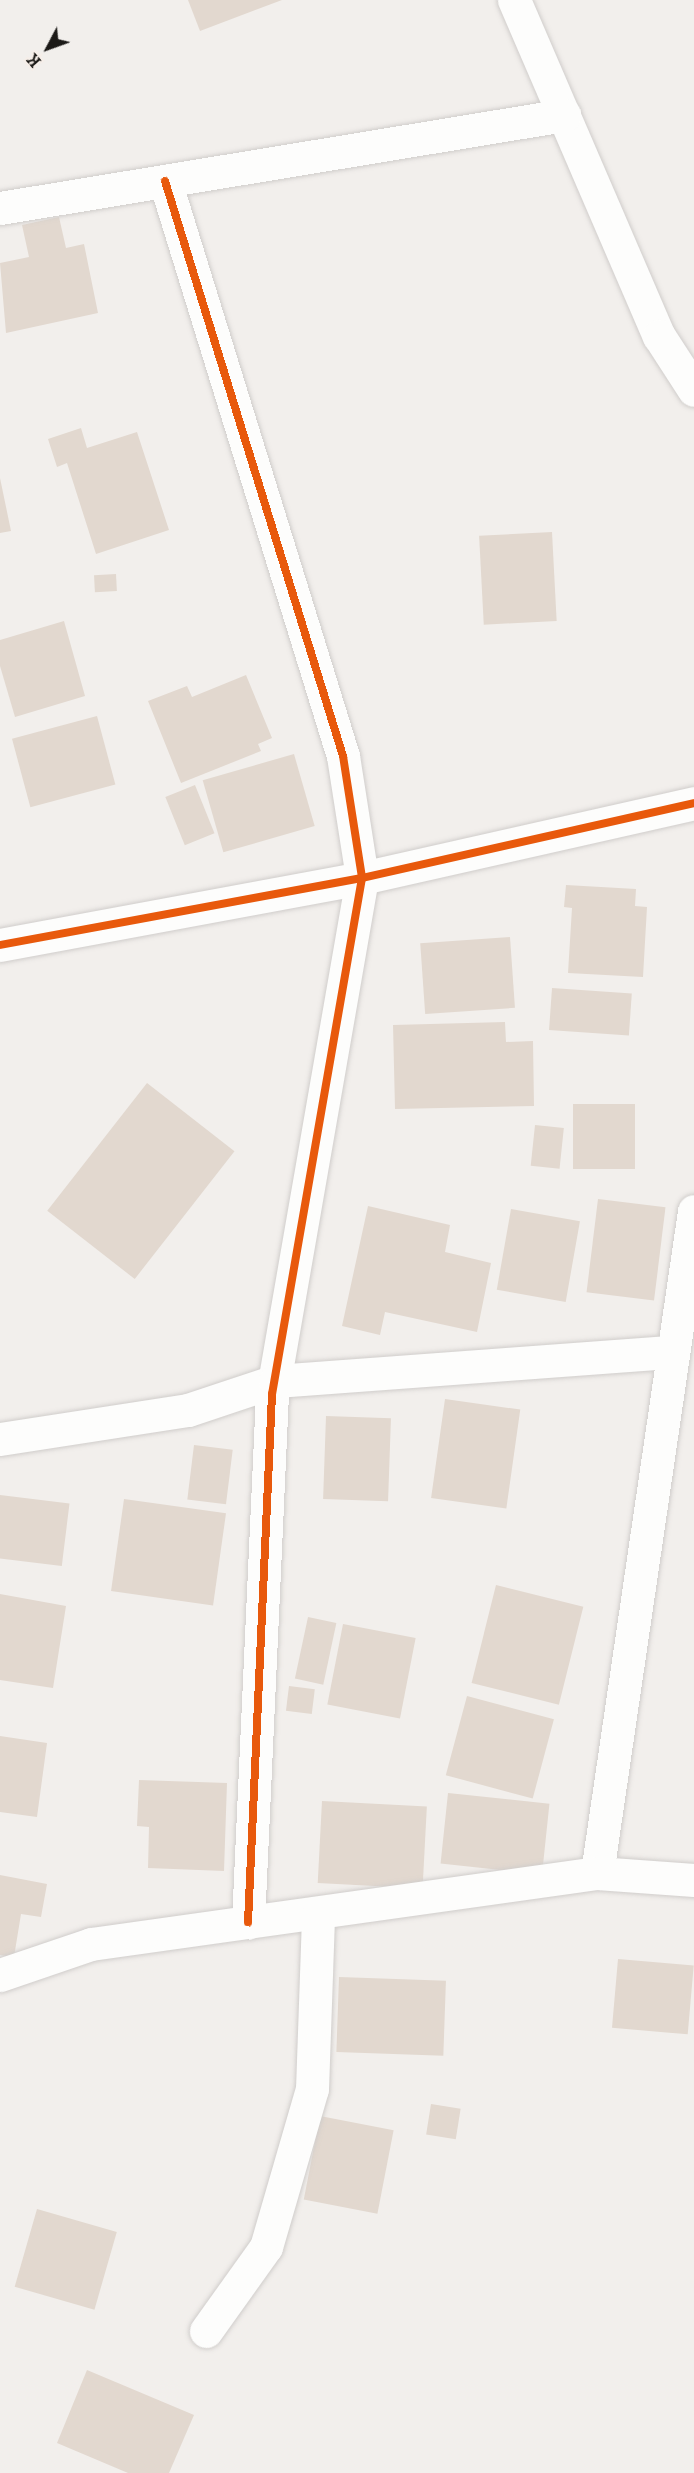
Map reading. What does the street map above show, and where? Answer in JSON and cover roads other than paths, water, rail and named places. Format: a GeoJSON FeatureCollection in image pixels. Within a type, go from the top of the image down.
{"type":"FeatureCollection","features":[{"type":"Feature","properties":{"kind":"street"},"geometry":{"type":"LineString","coordinates":[[514,0],[659,336],[694,390]]}},
{"type":"Feature","properties":{"kind":"street"},"geometry":{"type":"LineString","coordinates":[[0,208],[564,116]]}},
{"type":"Feature","properties":{"kind":"street"},"geometry":{"type":"LineString","coordinates":[[165,181],[343,756],[362,878],[275,1381],[248,1922]]}},
{"type":"Feature","properties":{"kind":"street"},"geometry":{"type":"LineString","coordinates":[[0,945],[362,878],[694,803]]}},
{"type":"Feature","properties":{"kind":"street"},"geometry":{"type":"LineString","coordinates":[[597,1873],[694,1211]]}},
{"type":"Feature","properties":{"kind":"street"},"geometry":{"type":"LineString","coordinates":[[0,1439],[188,1410],[275,1381],[673,1352]]}},
{"type":"Feature","properties":{"kind":"street"},"geometry":{"type":"LineString","coordinates":[[0,1975],[91,1944],[318,1914],[597,1873],[694,1880]]}},
{"type":"Feature","properties":{"kind":"street"},"geometry":{"type":"LineString","coordinates":[[206,2331],[266,2247],[312,2089],[318,1914]]}}]}
